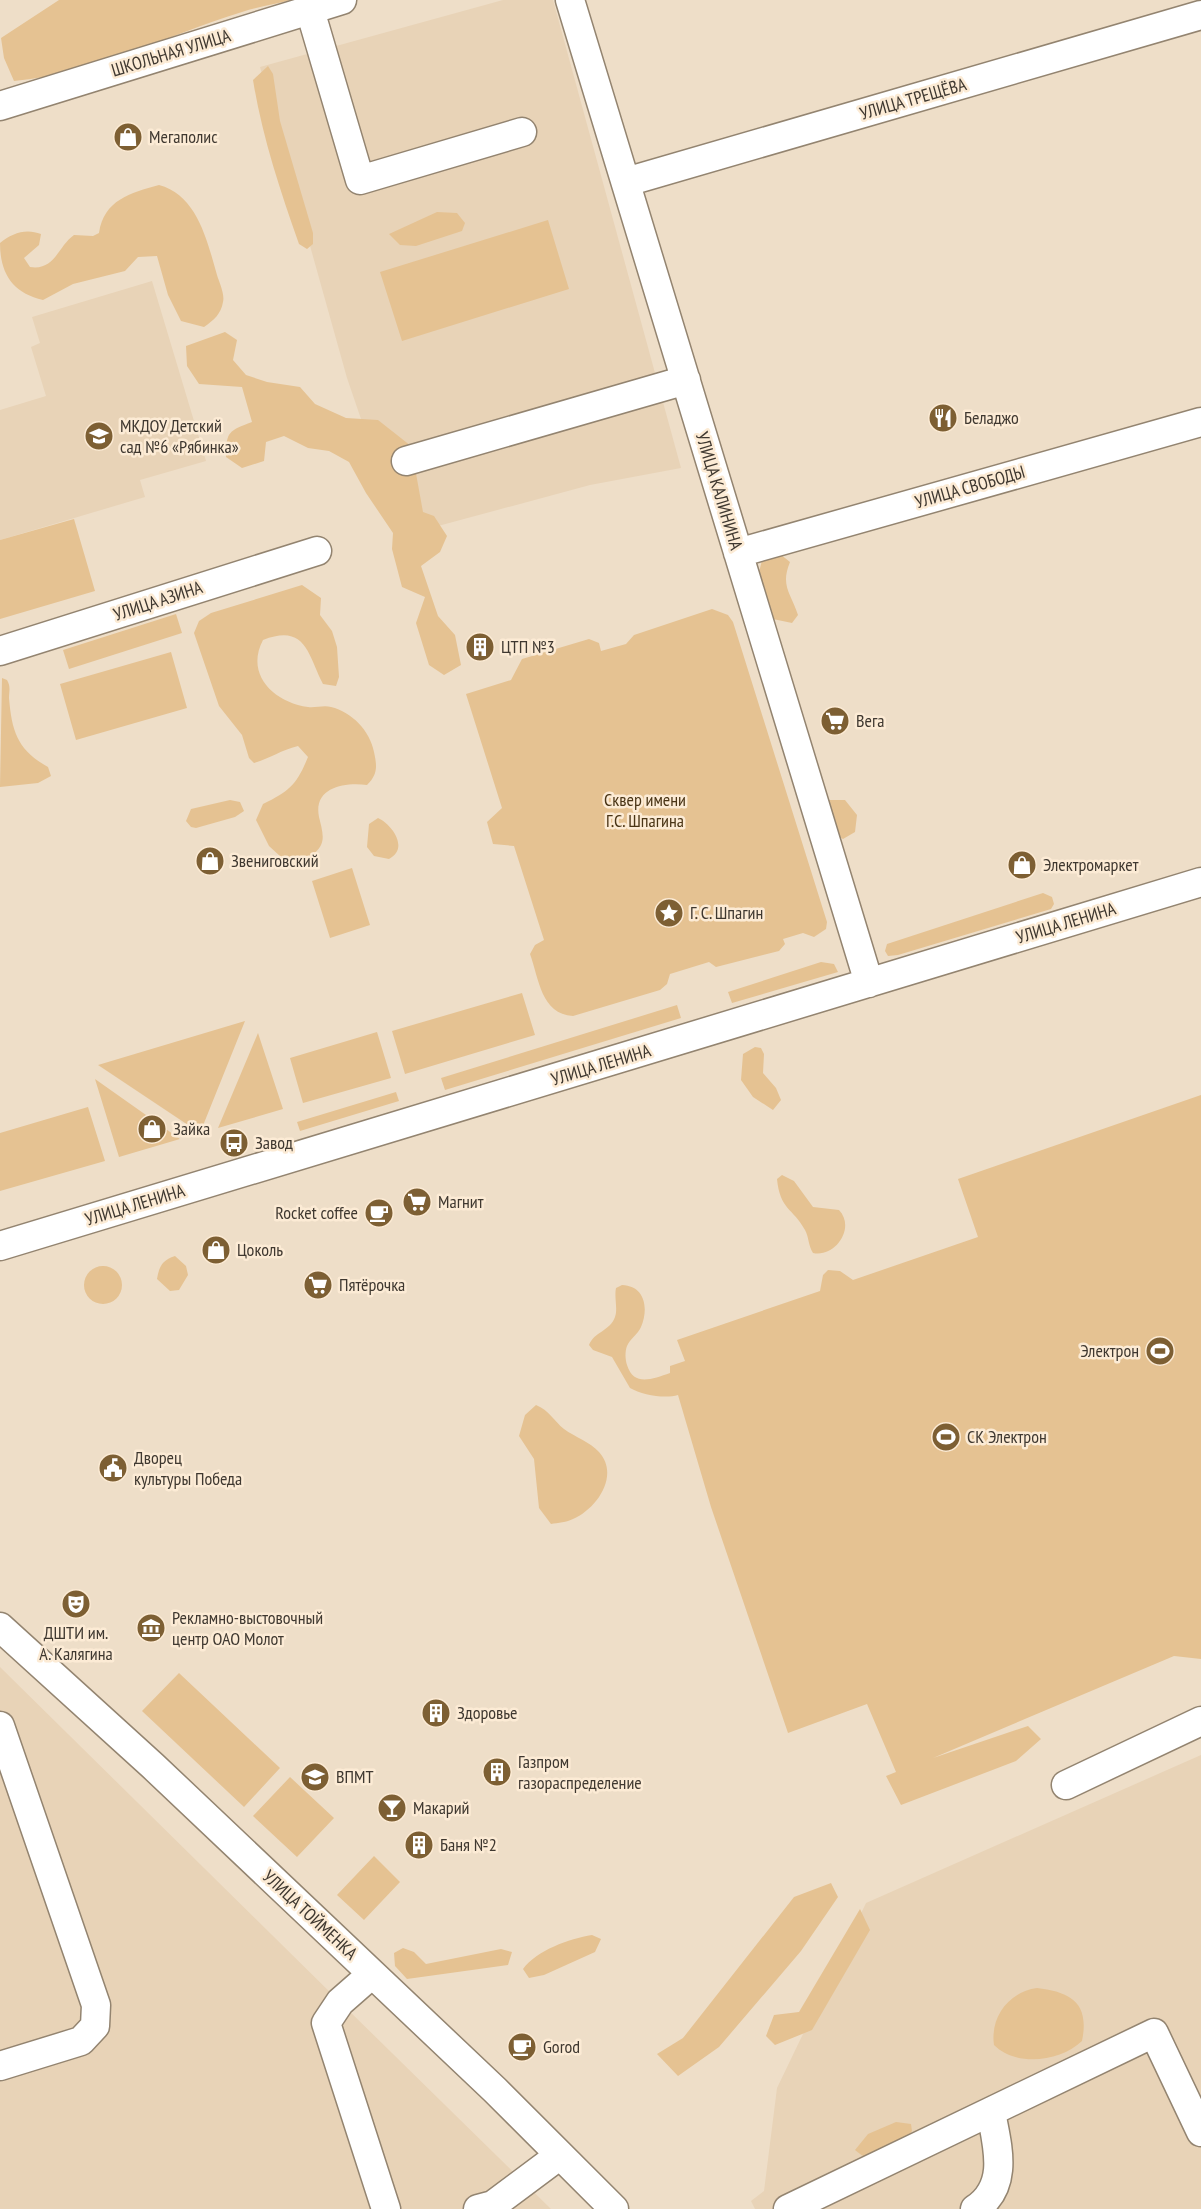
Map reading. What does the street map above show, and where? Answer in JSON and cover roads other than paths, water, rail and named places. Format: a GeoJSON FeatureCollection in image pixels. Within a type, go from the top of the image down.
{"type":"FeatureCollection","features":[{"type":"Feature","properties":{"kind":"street","name":"ШКОЛЬНАЯ УЛИЦА"},"geometry":{"type":"LineString","coordinates":[[0,106],[342,0]]}},
{"type":"Feature","properties":{"kind":"street","name":"УЛИЦА КАЛИНИНА"},"geometry":{"type":"LineString","coordinates":[[570,0],[869,983]]}},
{"type":"Feature","properties":{"kind":"street"},"geometry":{"type":"LineString","coordinates":[[310,10],[360,180],[522,132]]}},
{"type":"Feature","properties":{"kind":"street","name":"УЛИЦА ТРЕЩЁВА"},"geometry":{"type":"LineString","coordinates":[[626,182],[1201,15]]}},
{"type":"Feature","properties":{"kind":"street"},"geometry":{"type":"LineString","coordinates":[[406,461],[686,380]]}},
{"type":"Feature","properties":{"kind":"street","name":"УЛИЦА СВОБОДЫ"},"geometry":{"type":"LineString","coordinates":[[738,553],[1201,422]]}},
{"type":"Feature","properties":{"kind":"street","name":"УЛИЦА АЗИНА"},"geometry":{"type":"LineString","coordinates":[[0,651],[317,551]]}},
{"type":"Feature","properties":{"kind":"street","name":"УЛИЦА ЛЕНИНА"},"geometry":{"type":"LineString","coordinates":[[0,1246],[1201,882]]}},
{"type":"Feature","properties":{"kind":"street","name":"УЛИЦА ТОЙМЕНКА"},"geometry":{"type":"LineString","coordinates":[[0,1627],[115,1730],[372,1974],[614,2209]]}},
{"type":"Feature","properties":{"kind":"street"},"geometry":{"type":"LineString","coordinates":[[1066,1785],[1201,1721]]}},
{"type":"Feature","properties":{"kind":"street"},"geometry":{"type":"LineString","coordinates":[[0,1726],[96,2005],[95,2026],[81,2041],[0,2066]]}},
{"type":"Feature","properties":{"kind":"street"},"geometry":{"type":"LineString","coordinates":[[372,1974],[340,2002],[326,2023],[386,2209]]}},
{"type":"Feature","properties":{"kind":"street"},"geometry":{"type":"LineString","coordinates":[[804,2206],[1154,2033],[1201,2132]]}},
{"type":"Feature","properties":{"kind":"street"},"geometry":{"type":"LineString","coordinates":[[975,2209],[996,2183],[1000,2163],[991,2112]]}},
{"type":"Feature","properties":{"kind":"street"},"geometry":{"type":"LineString","coordinates":[[488,2208],[560,2155]]}},
{"type":"Feature","properties":{"kind":"place","name":"Мегаполис"},"geometry":{"type":"Point","coordinates":[128,137]}},
{"type":"Feature","properties":{"kind":"place","name":"Беладжо"},"geometry":{"type":"Point","coordinates":[943,418]}},
{"type":"Feature","properties":{"kind":"place","name":"МКДОУ Детский сад №6 «Рябинка»"},"geometry":{"type":"Point","coordinates":[99,436]}},
{"type":"Feature","properties":{"kind":"place","name":"ЦТП №3"},"geometry":{"type":"Point","coordinates":[480,647]}},
{"type":"Feature","properties":{"kind":"place","name":"Вега"},"geometry":{"type":"Point","coordinates":[835,721]}},
{"type":"Feature","properties":{"kind":"place","name":"Звениговский"},"geometry":{"type":"Point","coordinates":[210,861]}},
{"type":"Feature","properties":{"kind":"place","name":"Электромаркет"},"geometry":{"type":"Point","coordinates":[1022,865]}},
{"type":"Feature","properties":{"kind":"place","name":"Г. С. Шпагин"},"geometry":{"type":"Point","coordinates":[669,913]}},
{"type":"Feature","properties":{"kind":"place","name":"Зайка"},"geometry":{"type":"Point","coordinates":[152,1129]}},
{"type":"Feature","properties":{"kind":"place","name":"Завод"},"geometry":{"type":"Point","coordinates":[234,1143]}},
{"type":"Feature","properties":{"kind":"place","name":"Магнит"},"geometry":{"type":"Point","coordinates":[417,1202]}},
{"type":"Feature","properties":{"kind":"place","name":"Rocket coffee"},"geometry":{"type":"Point","coordinates":[379,1213]}},
{"type":"Feature","properties":{"kind":"place","name":"Цоколь"},"geometry":{"type":"Point","coordinates":[216,1250]}},
{"type":"Feature","properties":{"kind":"place","name":"Пятёрочка"},"geometry":{"type":"Point","coordinates":[318,1285]}},
{"type":"Feature","properties":{"kind":"place","name":"Электрон"},"geometry":{"type":"Point","coordinates":[1160,1351]}},
{"type":"Feature","properties":{"kind":"place","name":"СК Электрон"},"geometry":{"type":"Point","coordinates":[946,1437]}},
{"type":"Feature","properties":{"kind":"place","name":"Дворец культуры Победа"},"geometry":{"type":"Point","coordinates":[113,1468]}},
{"type":"Feature","properties":{"kind":"place","name":"ДШТИ им. А. Калягина"},"geometry":{"type":"Point","coordinates":[76,1604]}},
{"type":"Feature","properties":{"kind":"place","name":"Рекламно-выстовочный центр ОАО Молот"},"geometry":{"type":"Point","coordinates":[151,1628]}},
{"type":"Feature","properties":{"kind":"place","name":"Здоровье"},"geometry":{"type":"Point","coordinates":[436,1713]}},
{"type":"Feature","properties":{"kind":"place","name":"Газпром газораспределение"},"geometry":{"type":"Point","coordinates":[497,1772]}},
{"type":"Feature","properties":{"kind":"place","name":"ВПМТ"},"geometry":{"type":"Point","coordinates":[315,1777]}},
{"type":"Feature","properties":{"kind":"place","name":"Макарий"},"geometry":{"type":"Point","coordinates":[392,1808]}},
{"type":"Feature","properties":{"kind":"place","name":"Баня №2"},"geometry":{"type":"Point","coordinates":[419,1845]}},
{"type":"Feature","properties":{"kind":"place","name":"Gorod"},"geometry":{"type":"Point","coordinates":[522,2047]}},
{"type":"Feature","properties":{"kind":"park label","name":"Сквер имени Г.С. Шпагина"},"geometry":{"type":"Point","coordinates":[645,810]}}]}
